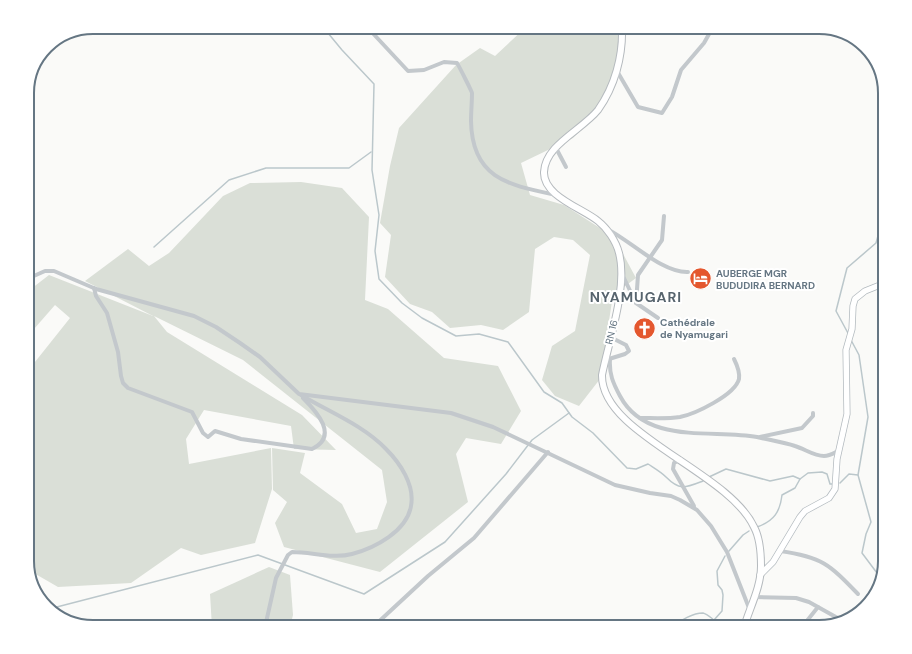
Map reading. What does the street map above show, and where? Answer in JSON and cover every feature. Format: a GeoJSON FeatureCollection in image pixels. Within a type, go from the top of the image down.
{"type":"FeatureCollection","features":[{"type":"Feature","properties":{"kind":"main road","name":"RN 16"},"geometry":{"type":"LineString","coordinates":[[622,34],[620,57],[617,71],[605,98],[585,124],[556,148],[548,157],[544,173],[545,181],[556,195],[587,213],[605,228],[619,251],[622,274],[620,292],[610,337],[607,360],[602,375],[602,386],[614,409],[646,436],[681,459],[728,495],[744,511],[755,528],[760,548],[760,575],[746,620]]}},
{"type":"Feature","properties":{"kind":"main road"},"geometry":{"type":"LineString","coordinates":[[760,575],[767,570],[780,552],[800,517],[806,511],[829,498],[835,490],[838,451],[847,414],[846,350],[851,333],[852,313],[856,300],[865,291],[878,286]]}},
{"type":"Feature","properties":{"kind":"street"},"geometry":{"type":"LineString","coordinates":[[374,34],[408,71],[424,70],[444,62],[458,63],[462,70],[464,80],[472,92],[472,138],[477,153],[488,169],[498,179],[518,187],[556,195]]}},
{"type":"Feature","properties":{"kind":"street"},"geometry":{"type":"LineString","coordinates":[[617,71],[638,107],[662,113],[672,97],[681,70],[704,43],[709,34]]}},
{"type":"Feature","properties":{"kind":"street"},"geometry":{"type":"LineString","coordinates":[[556,148],[566,167]]}},
{"type":"Feature","properties":{"kind":"street"},"geometry":{"type":"LineString","coordinates":[[636,303],[638,275],[662,240],[664,216]]}},
{"type":"Feature","properties":{"kind":"street"},"geometry":{"type":"LineString","coordinates":[[605,228],[678,273],[688,272]]}},
{"type":"Feature","properties":{"kind":"street"},"geometry":{"type":"LineString","coordinates":[[34,276],[49,270],[94,288],[172,309],[216,326],[260,358],[313,408],[322,422],[326,434],[324,439],[318,446],[306,449],[241,439],[215,430],[208,437],[203,433],[192,412],[128,388],[123,383],[118,352],[107,313],[96,296],[94,288]]}},
{"type":"Feature","properties":{"kind":"street"},"geometry":{"type":"LineString","coordinates":[[622,274],[636,303],[658,318]]}},
{"type":"Feature","properties":{"kind":"street"},"geometry":{"type":"LineString","coordinates":[[610,337],[626,345],[629,351],[625,354],[607,360],[612,380],[623,402],[639,418],[653,426],[668,430],[758,438],[795,446],[822,456],[831,455],[838,451]]}},
{"type":"Feature","properties":{"kind":"street"},"geometry":{"type":"LineString","coordinates":[[639,418],[675,418],[688,416],[727,395],[737,385],[739,380],[739,373],[734,359]]}},
{"type":"Feature","properties":{"kind":"street"},"geometry":{"type":"LineString","coordinates":[[299,394],[440,410],[493,427],[548,452],[614,485],[671,496],[689,504],[697,510]]}},
{"type":"Feature","properties":{"kind":"street"},"geometry":{"type":"LineString","coordinates":[[267,620],[276,578],[288,555],[292,552],[324,555],[352,554],[368,548],[391,535],[405,520],[411,506],[409,486],[405,473],[386,448],[355,426],[299,394]]}},
{"type":"Feature","properties":{"kind":"street"},"geometry":{"type":"LineString","coordinates":[[758,438],[802,428],[813,416],[813,413]]}},
{"type":"Feature","properties":{"kind":"street"},"geometry":{"type":"LineString","coordinates":[[381,620],[428,576],[474,538],[548,452]]}},
{"type":"Feature","properties":{"kind":"street"},"geometry":{"type":"LineString","coordinates":[[681,459],[674,462],[673,469],[697,510],[711,526],[725,549],[750,608]]}},
{"type":"Feature","properties":{"kind":"street"},"geometry":{"type":"LineString","coordinates":[[780,552],[802,554],[824,562],[858,594]]}},
{"type":"Feature","properties":{"kind":"street"},"geometry":{"type":"LineString","coordinates":[[754,597],[796,598],[818,607],[836,618]]}},
{"type":"Feature","properties":{"kind":"street"},"geometry":{"type":"LineString","coordinates":[[808,620],[818,607]]}},
{"type":"Feature","properties":{"kind":"shaded area"},"geometry":{"type":"Polygon","coordinates":[[[519,34],[622,34],[621,61],[603,108],[573,138],[521,163],[530,195],[564,205],[614,237],[636,278],[613,295],[600,379],[579,406],[555,396],[542,380],[552,346],[575,331],[590,255],[573,240],[554,237],[535,249],[529,312],[503,330],[481,325],[450,328],[432,312],[410,304],[385,277],[391,235],[380,223],[390,166],[399,128],[456,65],[480,48],[495,56],[519,34]]]}},
{"type":"Feature","properties":{"kind":"shaded area"},"geometry":{"type":"Polygon","coordinates":[[[301,182],[342,188],[369,217],[365,300],[388,309],[444,358],[498,366],[521,411],[501,444],[466,438],[456,454],[468,502],[380,572],[284,547],[275,523],[287,502],[273,490],[272,448],[305,453],[300,473],[342,504],[356,533],[377,529],[387,502],[382,470],[243,360],[154,316],[167,332],[302,415],[336,450],[294,449],[291,426],[204,410],[186,439],[189,464],[271,448],[272,489],[255,543],[201,555],[181,548],[131,583],[58,587],[36,574],[34,565],[34,363],[70,318],[55,305],[34,329],[34,287],[49,275],[153,316],[85,281],[128,249],[149,266],[169,253],[223,196],[250,183],[301,182]]]}},
{"type":"Feature","properties":{"kind":"shaded area"},"geometry":{"type":"Polygon","coordinates":[[[269,567],[290,575],[293,615],[292,620],[212,620],[210,594],[269,567]]]}},
{"type":"Feature","properties":{"kind":"waterway"},"geometry":{"type":"LineString","coordinates":[[329,34],[374,84],[372,170],[379,215],[375,251],[379,279],[402,303],[422,318],[456,336],[479,334],[508,342],[544,392],[562,403],[572,417],[593,433],[627,468],[636,469],[648,464],[662,473],[675,485],[683,487],[703,481]]}},
{"type":"Feature","properties":{"kind":"waterway"},"geometry":{"type":"LineString","coordinates":[[154,247],[229,180],[266,168],[349,168],[371,152]]}},
{"type":"Feature","properties":{"kind":"waterway"},"geometry":{"type":"LineString","coordinates":[[849,335],[836,311],[847,268],[876,243],[878,236]]}},
{"type":"Feature","properties":{"kind":"waterway"},"geometry":{"type":"LineString","coordinates":[[851,340],[859,355],[868,417],[858,475]]}},
{"type":"Feature","properties":{"kind":"waterway"},"geometry":{"type":"LineString","coordinates":[[56,607],[258,555],[364,594],[445,542],[506,474],[532,440],[569,413]]}},
{"type":"Feature","properties":{"kind":"waterway"},"geometry":{"type":"LineString","coordinates":[[709,477],[726,469],[770,481],[793,476],[800,479]]}},
{"type":"Feature","properties":{"kind":"waterway"},"geometry":{"type":"LineString","coordinates":[[757,527],[772,519],[778,511],[782,495],[795,488],[800,479],[808,473],[822,472],[827,474],[830,484],[834,484]]}},
{"type":"Feature","properties":{"kind":"waterway"},"geometry":{"type":"LineString","coordinates":[[840,483],[849,474],[858,475],[871,522],[866,534],[862,553],[876,572]]}},
{"type":"Feature","properties":{"kind":"waterway"},"geometry":{"type":"LineString","coordinates":[[729,551],[743,535],[749,531]]}},
{"type":"Feature","properties":{"kind":"waterway"},"geometry":{"type":"LineString","coordinates":[[714,620],[722,611],[723,595],[722,590],[718,585],[717,571],[725,556]]}},
{"type":"Feature","properties":{"kind":"waterway"},"geometry":{"type":"LineString","coordinates":[[682,620],[699,613],[706,614],[714,620]]}},
{"type":"Feature","properties":{"kind":"place","name":"AUBERGE MGR BUDUDIRA BERNARD"},"geometry":{"type":"Point","coordinates":[701,279]}},
{"type":"Feature","properties":{"kind":"place","name":"Cathédrale de Nyamugari"},"geometry":{"type":"Point","coordinates":[644,328]}},
{"type":"Feature","properties":{"kind":"district","name":"NYAMUGARI"},"geometry":{"type":"Point","coordinates":[636,297]}}]}
